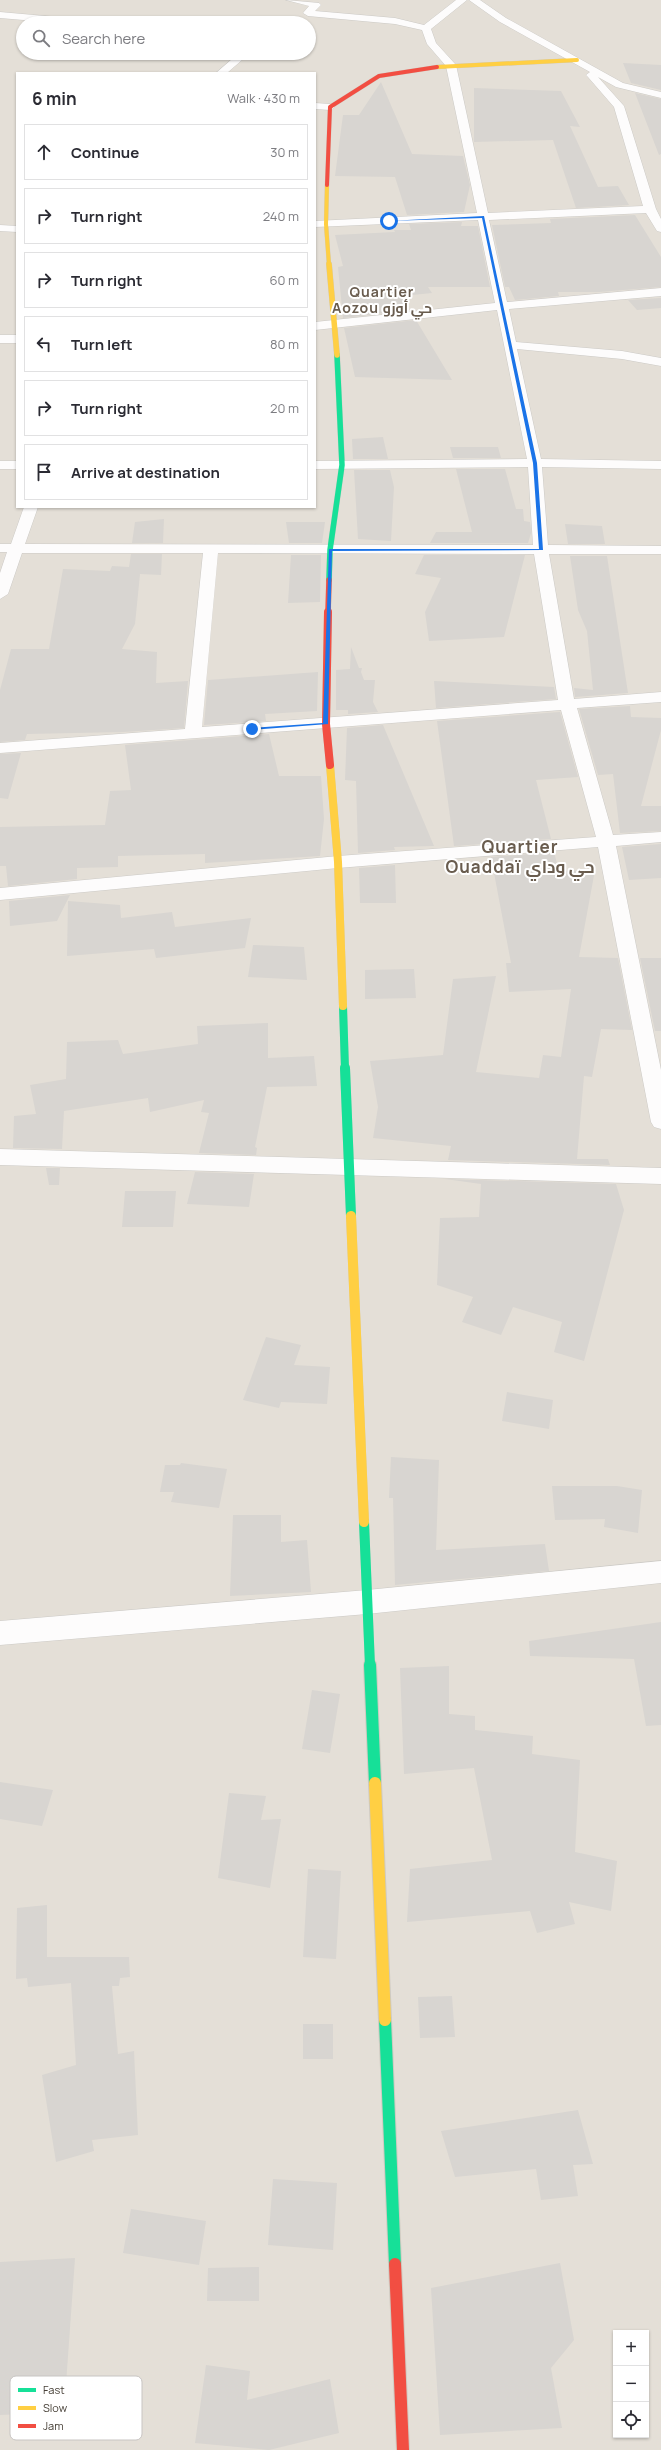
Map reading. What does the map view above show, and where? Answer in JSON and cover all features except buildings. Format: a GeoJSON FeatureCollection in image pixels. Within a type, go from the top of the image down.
{"type":"FeatureCollection","features":[{"type":"Feature","properties":{"kind":"street"},"geometry":{"type":"LineString","coordinates":[[291,0],[316,5],[308,13],[395,21],[426,28]]}},
{"type":"Feature","properties":{"kind":"street"},"geometry":{"type":"LineString","coordinates":[[426,28],[462,0]]}},
{"type":"Feature","properties":{"kind":"street"},"geometry":{"type":"LineString","coordinates":[[474,0],[503,20],[620,85],[661,95]]}},
{"type":"Feature","properties":{"kind":"street"},"geometry":{"type":"LineString","coordinates":[[0,15],[16,16]]}},
{"type":"Feature","properties":{"kind":"street"},"geometry":{"type":"LineString","coordinates":[[426,28],[432,44],[452,65],[504,306],[535,463],[541,550],[567,703],[606,842],[661,1122]]}},
{"type":"Feature","properties":{"kind":"street"},"geometry":{"type":"LineString","coordinates":[[222,72],[236,60]]}},
{"type":"Feature","properties":{"kind":"street"},"geometry":{"type":"LineString","coordinates":[[316,106],[330,107],[379,76],[452,65],[577,60],[619,106],[650,209],[661,229]]}},
{"type":"Feature","properties":{"kind":"street"},"geometry":{"type":"LineString","coordinates":[[330,107],[320,224],[336,325],[342,465],[330,550],[326,724],[338,862],[349,1166],[403,2450]]}},
{"type":"Feature","properties":{"kind":"street"},"geometry":{"type":"LineString","coordinates":[[320,224],[650,209]]}},
{"type":"Feature","properties":{"kind":"street"},"geometry":{"type":"LineString","coordinates":[[0,228],[16,229]]}},
{"type":"Feature","properties":{"kind":"street"},"geometry":{"type":"LineString","coordinates":[[316,326],[504,306],[661,292]]}},
{"type":"Feature","properties":{"kind":"street"},"geometry":{"type":"LineString","coordinates":[[0,339],[16,339]]}},
{"type":"Feature","properties":{"kind":"street"},"geometry":{"type":"LineString","coordinates":[[512,345],[622,355],[661,362]]}},
{"type":"Feature","properties":{"kind":"street"},"geometry":{"type":"LineString","coordinates":[[316,465],[535,463],[661,465]]}},
{"type":"Feature","properties":{"kind":"street"},"geometry":{"type":"LineString","coordinates":[[0,465],[16,465]]}},
{"type":"Feature","properties":{"kind":"street"},"geometry":{"type":"LineString","coordinates":[[0,594],[15,548],[31,508]]}},
{"type":"Feature","properties":{"kind":"street"},"geometry":{"type":"LineString","coordinates":[[0,548],[661,550]]}},
{"type":"Feature","properties":{"kind":"street"},"geometry":{"type":"LineString","coordinates":[[193,733],[211,549]]}},
{"type":"Feature","properties":{"kind":"street"},"geometry":{"type":"LineString","coordinates":[[0,748],[326,724],[567,703],[661,697]]}},
{"type":"Feature","properties":{"kind":"street"},"geometry":{"type":"LineString","coordinates":[[0,894],[338,862],[661,837]]}},
{"type":"Feature","properties":{"kind":"street"},"geometry":{"type":"LineString","coordinates":[[0,1157],[661,1176]]}},
{"type":"Feature","properties":{"kind":"street"},"geometry":{"type":"LineString","coordinates":[[0,1633],[367,1602],[661,1572]]}},
{"type":"Feature","properties":{"kind":"shaded area"},"geometry":{"type":"Polygon","coordinates":[[[0,0],[661,0],[661,2450],[0,2450],[0,0]]]}},
{"type":"Feature","properties":{"kind":"traffic: fast"},"geometry":{"type":"LineString","coordinates":[[329,580],[330,550],[342,465],[337,355]]}},
{"type":"Feature","properties":{"kind":"traffic: fast"},"geometry":{"type":"LineString","coordinates":[[343,1006],[351,1216]]}},
{"type":"Feature","properties":{"kind":"traffic: fast"},"geometry":{"type":"LineString","coordinates":[[364,1522],[375,1783]]}},
{"type":"Feature","properties":{"kind":"traffic: fast"},"geometry":{"type":"LineString","coordinates":[[385,2020],[395,2264]]}},
{"type":"Feature","properties":{"kind":"traffic: slow"},"geometry":{"type":"LineString","coordinates":[[437,67],[577,60]]}},
{"type":"Feature","properties":{"kind":"traffic: slow"},"geometry":{"type":"LineString","coordinates":[[327,185],[326,224],[337,355]]}},
{"type":"Feature","properties":{"kind":"traffic: slow"},"geometry":{"type":"LineString","coordinates":[[330,765],[338,862],[343,1006]]}},
{"type":"Feature","properties":{"kind":"traffic: slow"},"geometry":{"type":"LineString","coordinates":[[351,1216],[364,1522]]}},
{"type":"Feature","properties":{"kind":"traffic: slow"},"geometry":{"type":"LineString","coordinates":[[375,1783],[385,2020]]}},
{"type":"Feature","properties":{"kind":"traffic: jam"},"geometry":{"type":"LineString","coordinates":[[327,185],[330,107],[379,76],[437,67]]}},
{"type":"Feature","properties":{"kind":"traffic: jam"},"geometry":{"type":"LineString","coordinates":[[329,580],[326,724],[330,765]]}},
{"type":"Feature","properties":{"kind":"traffic: jam"},"geometry":{"type":"LineString","coordinates":[[395,2264],[403,2450]]}},
{"type":"Feature","properties":{"kind":"district","name":"Quartier Aozou حي أوزو"},"geometry":{"type":"Point","coordinates":[382,300]}},
{"type":"Feature","properties":{"kind":"district","name":"Quartier Ouaddaï حي وداي"},"geometry":{"type":"Point","coordinates":[520,857]}},
{"type":"Feature","properties":{"kind":"route"},"geometry":{"type":"LineString","coordinates":[[252,729],[326,724],[330,550],[541,550],[535,463],[504,306],[484,217],[389,221]]}}]}
